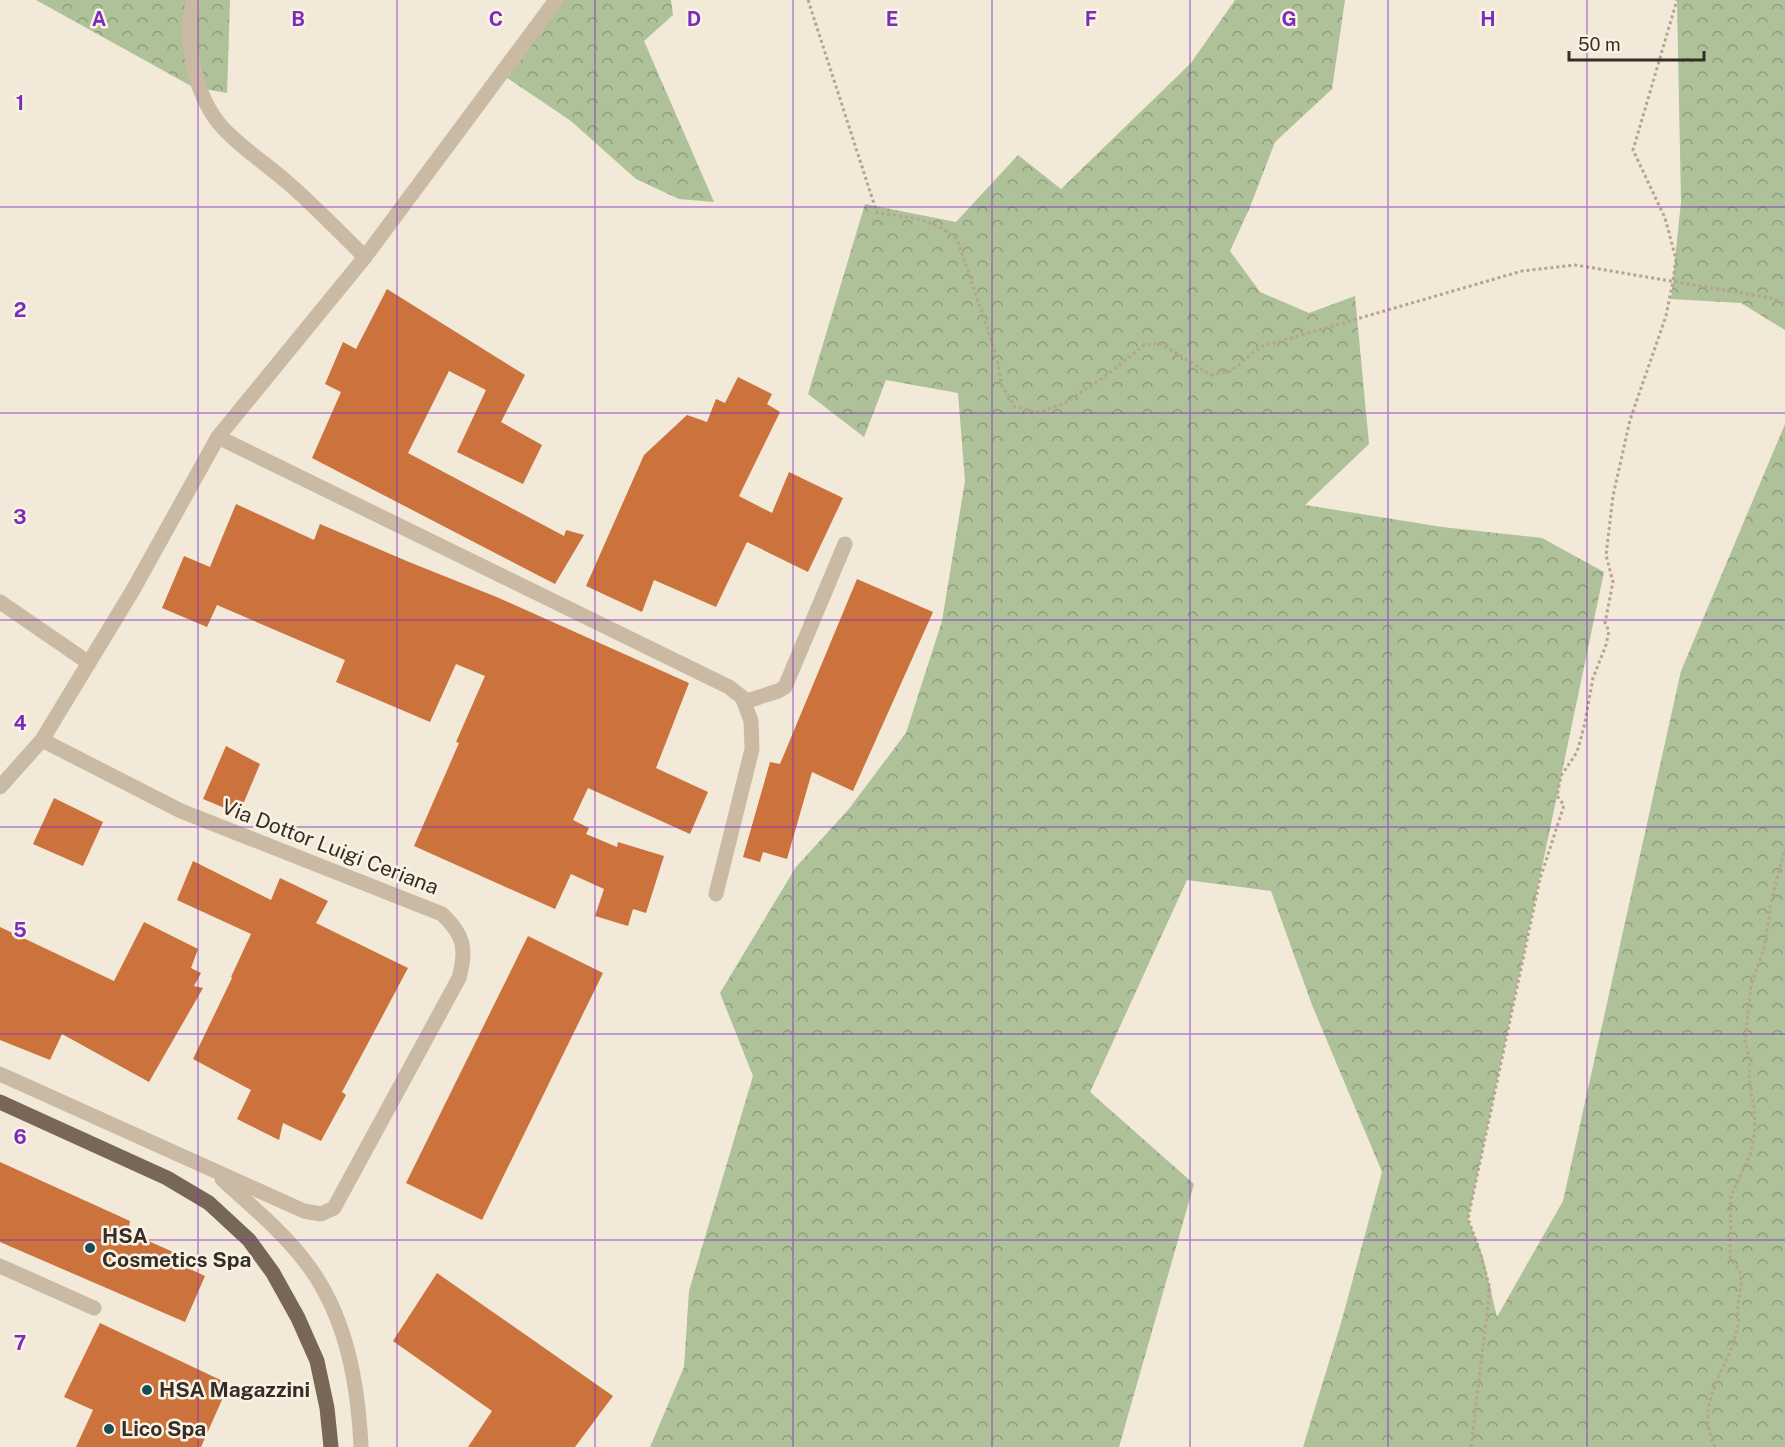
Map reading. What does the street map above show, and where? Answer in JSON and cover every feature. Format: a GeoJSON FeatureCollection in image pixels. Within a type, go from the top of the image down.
{"type":"FeatureCollection","features":[{"type":"Feature","properties":{"kind":"main road"},"geometry":{"type":"LineString","coordinates":[[0,1102],[167,1178],[209,1203],[249,1240],[273,1273],[298,1318],[317,1360],[327,1408],[331,1447]]}},
{"type":"Feature","properties":{"kind":"street"},"geometry":{"type":"LineString","coordinates":[[194,0],[190,46],[196,76],[208,109],[230,135],[318,209],[364,257]]}},
{"type":"Feature","properties":{"kind":"street"},"geometry":{"type":"LineString","coordinates":[[0,787],[42,740],[133,590],[218,437],[364,257],[556,0]]}},
{"type":"Feature","properties":{"kind":"street"},"geometry":{"type":"LineString","coordinates":[[218,437],[729,687],[743,698],[751,721],[752,749],[716,894]]}},
{"type":"Feature","properties":{"kind":"street"},"geometry":{"type":"LineString","coordinates":[[744,702],[785,687],[845,544]]}},
{"type":"Feature","properties":{"kind":"street"},"geometry":{"type":"LineString","coordinates":[[0,602],[89,663]]}},
{"type":"Feature","properties":{"kind":"street","name":"Via Dottor Luigi Ceriana"},"geometry":{"type":"LineString","coordinates":[[0,1074],[304,1211],[321,1214],[334,1208],[459,978],[464,959],[463,942],[453,924],[442,914],[181,811],[42,740]]}},
{"type":"Feature","properties":{"kind":"street","name":"Via Dottor Luigi Ceriana"},"geometry":{"type":"LineString","coordinates":[[211,1169],[282,1234],[310,1268],[335,1314],[353,1367],[360,1416],[361,1447]]}},
{"type":"Feature","properties":{"kind":"street"},"geometry":{"type":"LineString","coordinates":[[0,1266],[94,1308]]}},
{"type":"Feature","properties":{"kind":"path"},"geometry":{"type":"LineString","coordinates":[[808,0],[877,213],[918,219],[946,229],[957,239],[996,354],[1002,386],[1015,407],[1040,412],[1065,403],[1104,377],[1144,345],[1160,343],[1211,375],[1231,371],[1260,347],[1522,271],[1575,265],[1771,298],[1785,304]]}},
{"type":"Feature","properties":{"kind":"path"},"geometry":{"type":"LineString","coordinates":[[1471,1447],[1490,1288],[1468,1219],[1540,879],[1564,805],[1557,796],[1561,776],[1577,752],[1593,678],[1609,631],[1605,624],[1613,582],[1606,555],[1618,469],[1630,420],[1666,316],[1673,281],[1676,259],[1665,218],[1633,150],[1677,0]]}},
{"type":"Feature","properties":{"kind":"path"},"geometry":{"type":"LineString","coordinates":[[1715,1447],[1708,1433],[1707,1413],[1714,1387],[1724,1369],[1738,1323],[1742,1281],[1738,1267],[1730,1258],[1731,1196],[1750,1155],[1755,1130],[1749,1079],[1750,1061],[1745,1042],[1751,985],[1763,951],[1770,906],[1785,848]]}},
{"type":"Feature","properties":{"kind":"green space"},"geometry":{"type":"Polygon","coordinates":[[[36,0],[230,0],[227,93],[193,87],[36,0]]]}},
{"type":"Feature","properties":{"kind":"green space"},"geometry":{"type":"Polygon","coordinates":[[[560,0],[671,0],[673,15],[644,41],[714,202],[679,199],[636,179],[571,121],[500,73],[560,0]]]}},
{"type":"Feature","properties":{"kind":"green space"},"geometry":{"type":"Polygon","coordinates":[[[1235,0],[1345,0],[1332,89],[1275,142],[1230,251],[1260,292],[1309,313],[1355,296],[1369,444],[1305,505],[1442,527],[1542,538],[1604,572],[1468,1219],[1483,1257],[1497,1317],[1563,1201],[1681,671],[1785,424],[1785,1447],[1303,1447],[1341,1323],[1382,1172],[1312,1005],[1271,891],[1187,880],[1090,1092],[1194,1184],[1119,1447],[650,1447],[684,1367],[689,1291],[753,1076],[720,993],[796,867],[848,810],[906,733],[942,621],[965,481],[958,393],[886,380],[864,437],[808,394],[865,204],[956,222],[1018,155],[1061,189],[1191,63],[1235,0]]]}},
{"type":"Feature","properties":{"kind":"green space"},"geometry":{"type":"Polygon","coordinates":[[[1677,0],[1785,0],[1785,330],[1741,303],[1671,299],[1681,202],[1677,0]]]}},
{"type":"Feature","properties":{"kind":"building"},"geometry":{"type":"Polygon","coordinates":[[[387,289],[525,375],[501,422],[542,445],[523,484],[457,452],[486,390],[449,371],[408,453],[564,536],[566,530],[584,535],[555,584],[312,458],[341,392],[325,384],[343,342],[356,349],[387,289]]]}},
{"type":"Feature","properties":{"kind":"building"},"geometry":{"type":"Polygon","coordinates":[[[738,377],[772,394],[767,404],[780,412],[739,496],[772,513],[789,472],[843,498],[808,572],[747,542],[716,607],[654,580],[642,612],[586,586],[644,455],[687,415],[707,422],[716,399],[725,403],[738,377]]]}},
{"type":"Feature","properties":{"kind":"building"},"geometry":{"type":"Polygon","coordinates":[[[236,504],[314,540],[320,524],[499,598],[689,683],[656,768],[708,792],[690,834],[588,788],[573,820],[589,828],[586,834],[617,847],[618,842],[664,856],[646,913],[633,909],[628,926],[595,916],[604,889],[571,874],[555,909],[414,846],[459,743],[456,742],[485,676],[456,664],[430,722],[336,682],[345,660],[217,605],[207,627],[162,608],[184,556],[210,567],[236,504]]]}},
{"type":"Feature","properties":{"kind":"building"},"geometry":{"type":"Polygon","coordinates":[[[857,579],[933,612],[853,791],[812,772],[787,859],[763,852],[760,862],[743,857],[770,762],[780,764],[857,579]]]}},
{"type":"Feature","properties":{"kind":"building"},"geometry":{"type":"Polygon","coordinates":[[[226,746],[260,764],[239,814],[203,799],[226,746]]]}},
{"type":"Feature","properties":{"kind":"building"},"geometry":{"type":"Polygon","coordinates":[[[54,798],[103,822],[83,866],[33,844],[54,798]]]}},
{"type":"Feature","properties":{"kind":"building"},"geometry":{"type":"Polygon","coordinates":[[[193,861],[271,900],[280,878],[328,901],[316,923],[408,968],[342,1092],[346,1095],[321,1141],[283,1123],[279,1140],[237,1119],[251,1090],[193,1059],[251,934],[177,900],[193,861]]]}},
{"type":"Feature","properties":{"kind":"building"},"geometry":{"type":"Polygon","coordinates":[[[144,922],[198,949],[191,968],[201,973],[194,986],[203,988],[149,1082],[62,1034],[50,1060],[0,1040],[0,927],[114,981],[144,922]]]}},
{"type":"Feature","properties":{"kind":"building"},"geometry":{"type":"Polygon","coordinates":[[[528,936],[603,973],[482,1220],[406,1183],[528,936]]]}},
{"type":"Feature","properties":{"kind":"building","name":"HSA Cosmetics Spa"},"geometry":{"type":"Polygon","coordinates":[[[0,1162],[130,1221],[128,1232],[180,1255],[177,1263],[205,1276],[185,1322],[0,1242],[0,1162]]]}},
{"type":"Feature","properties":{"kind":"building"},"geometry":{"type":"Polygon","coordinates":[[[437,1273],[613,1396],[575,1447],[468,1447],[492,1411],[393,1341],[437,1273]]]}},
{"type":"Feature","properties":{"kind":"building","name":"HSA Magazzini"},"geometry":{"type":"Polygon","coordinates":[[[100,1323],[229,1384],[201,1447],[76,1447],[93,1410],[64,1397],[100,1323]]]}},
{"type":"Feature","properties":{"kind":"place","name":"HSA Cosmetics Spa"},"geometry":{"type":"Point","coordinates":[90,1248]}},
{"type":"Feature","properties":{"kind":"place","name":"HSA Magazzini"},"geometry":{"type":"Point","coordinates":[147,1390]}},
{"type":"Feature","properties":{"kind":"place","name":"Lico Spa"},"geometry":{"type":"Point","coordinates":[109,1429]}}]}
